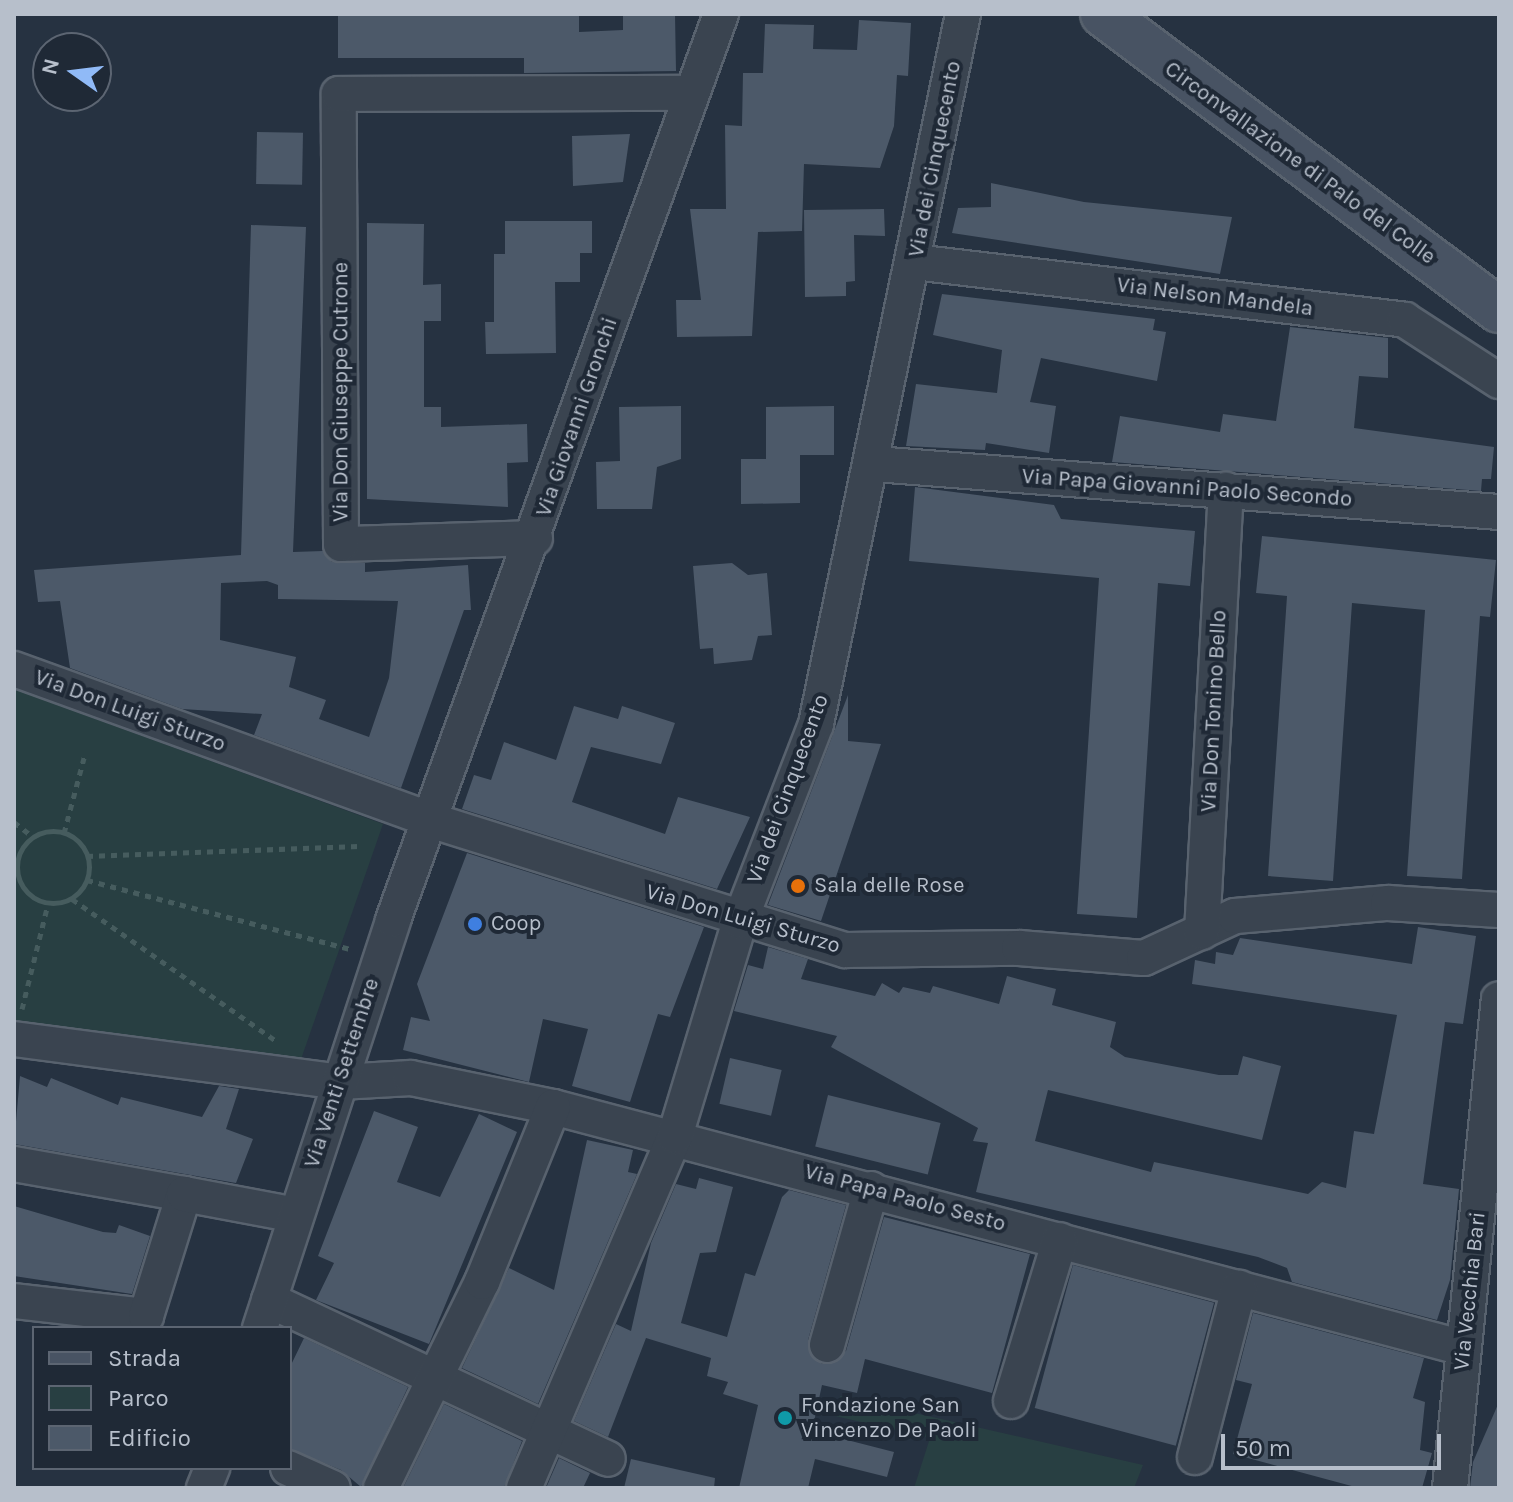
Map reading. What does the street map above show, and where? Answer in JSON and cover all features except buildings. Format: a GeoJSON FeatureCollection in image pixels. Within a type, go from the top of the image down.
{"type":"FeatureCollection","features":[{"type":"Feature","properties":{"kind":"street","name":"Via Giovanni Gronchi"},"geometry":{"type":"LineString","coordinates":[[430,820],[535,538],[690,93],[721,14]]}},
{"type":"Feature","properties":{"kind":"street","name":"Via dei Cinquecento"},"geometry":{"type":"LineString","coordinates":[[524,1488],[675,1136],[740,921],[816,724],[875,464],[963,14]]}},
{"type":"Feature","properties":{"kind":"street","name":"Circonvallazione di Palo del Colle"},"geometry":{"type":"LineString","coordinates":[[1103,14],[1499,310]]}},
{"type":"Feature","properties":{"kind":"street","name":"Via Don Giuseppe Cutrone"},"geometry":{"type":"LineString","coordinates":[[535,538],[341,544],[339,94],[690,93]]}},
{"type":"Feature","properties":{"kind":"street","name":"Via Nelson Mandela"},"geometry":{"type":"LineString","coordinates":[[914,262],[1405,320],[1499,381]]}},
{"type":"Feature","properties":{"kind":"street","name":"Via Papa Giovanni Paolo Secondo"},"geometry":{"type":"LineString","coordinates":[[875,464],[1499,512]]}},
{"type":"Feature","properties":{"kind":"street","name":"Via Don Tonino Bello"},"geometry":{"type":"LineString","coordinates":[[1202,932],[1226,490]]}},
{"type":"Feature","properties":{"kind":"street","name":"Via Don Luigi Sturzo"},"geometry":{"type":"LineString","coordinates":[[14,669],[430,820],[740,921],[845,950],[1019,948],[1144,958],[1235,916],[1388,903],[1499,910]]}},
{"type":"Feature","properties":{"kind":"street","name":"Via Venti Settembre"},"geometry":{"type":"LineString","coordinates":[[264,1314],[380,958],[430,820]]}},
{"type":"Feature","properties":{"kind":"street","name":"Via Vecchia Bari"},"geometry":{"type":"LineString","coordinates":[[1450,1488],[1499,999]]}},
{"type":"Feature","properties":{"kind":"street","name":"Via Papa Paolo Sesto"},"geometry":{"type":"LineString","coordinates":[[17,1026],[340,1082],[411,1078],[553,1107],[675,1136],[1464,1348]]}},
{"type":"Feature","properties":{"kind":"street"},"geometry":{"type":"LineString","coordinates":[[381,1488],[435,1379],[553,1107]]}},
{"type":"Feature","properties":{"kind":"street"},"geometry":{"type":"LineString","coordinates":[[14,1164],[296,1215]]}},
{"type":"Feature","properties":{"kind":"street"},"geometry":{"type":"LineString","coordinates":[[827,1345],[871,1189]]}},
{"type":"Feature","properties":{"kind":"street"},"geometry":{"type":"LineString","coordinates":[[14,1301],[146,1316],[184,1194]]}},
{"type":"Feature","properties":{"kind":"street"},"geometry":{"type":"LineString","coordinates":[[1011,1401],[1060,1240]]}},
{"type":"Feature","properties":{"kind":"street"},"geometry":{"type":"LineString","coordinates":[[1195,1457],[1239,1288]]}},
{"type":"Feature","properties":{"kind":"street"},"geometry":{"type":"LineString","coordinates":[[264,1314],[435,1379],[608,1459]]}},
{"type":"Feature","properties":{"kind":"street"},"geometry":{"type":"LineString","coordinates":[[292,1470],[333,1488]]}},
{"type":"Feature","properties":{"kind":"path"},"geometry":{"type":"LineString","coordinates":[[64,833],[85,754]]}},
{"type":"Feature","properties":{"kind":"path"},"geometry":{"type":"LineString","coordinates":[[14,822],[33,837]]}},
{"type":"Feature","properties":{"kind":"path"},"geometry":{"type":"LineString","coordinates":[[64,833],[87,856],[87,880],[72,899],[48,904],[23,888],[16,859],[33,837],[64,833]]}},
{"type":"Feature","properties":{"kind":"path"},"geometry":{"type":"LineString","coordinates":[[87,856],[359,846]]}},
{"type":"Feature","properties":{"kind":"path"},"geometry":{"type":"LineString","coordinates":[[87,880],[380,958]]}},
{"type":"Feature","properties":{"kind":"path"},"geometry":{"type":"LineString","coordinates":[[14,891],[23,888]]}},
{"type":"Feature","properties":{"kind":"path"},"geometry":{"type":"LineString","coordinates":[[72,899],[289,1055]]}},
{"type":"Feature","properties":{"kind":"path"},"geometry":{"type":"LineString","coordinates":[[17,1026],[48,904]]}},
{"type":"Feature","properties":{"kind":"green space"},"geometry":{"type":"Polygon","coordinates":[[[14,689],[383,824],[299,1065],[14,1021],[14,689]]]}},
{"type":"Feature","properties":{"kind":"green space"},"geometry":{"type":"Polygon","coordinates":[[[840,1396],[1143,1465],[1134,1488],[914,1488],[930,1438],[835,1416],[840,1396]]]}},
{"type":"Feature","properties":{"kind":"place","name":"Sala delle Rose"},"geometry":{"type":"Point","coordinates":[798,886]}},
{"type":"Feature","properties":{"kind":"place","name":"Coop"},"geometry":{"type":"Point","coordinates":[475,924]}},
{"type":"Feature","properties":{"kind":"place","name":"Fondazione San Vincenzo De Paoli"},"geometry":{"type":"Point","coordinates":[785,1418]}}]}
